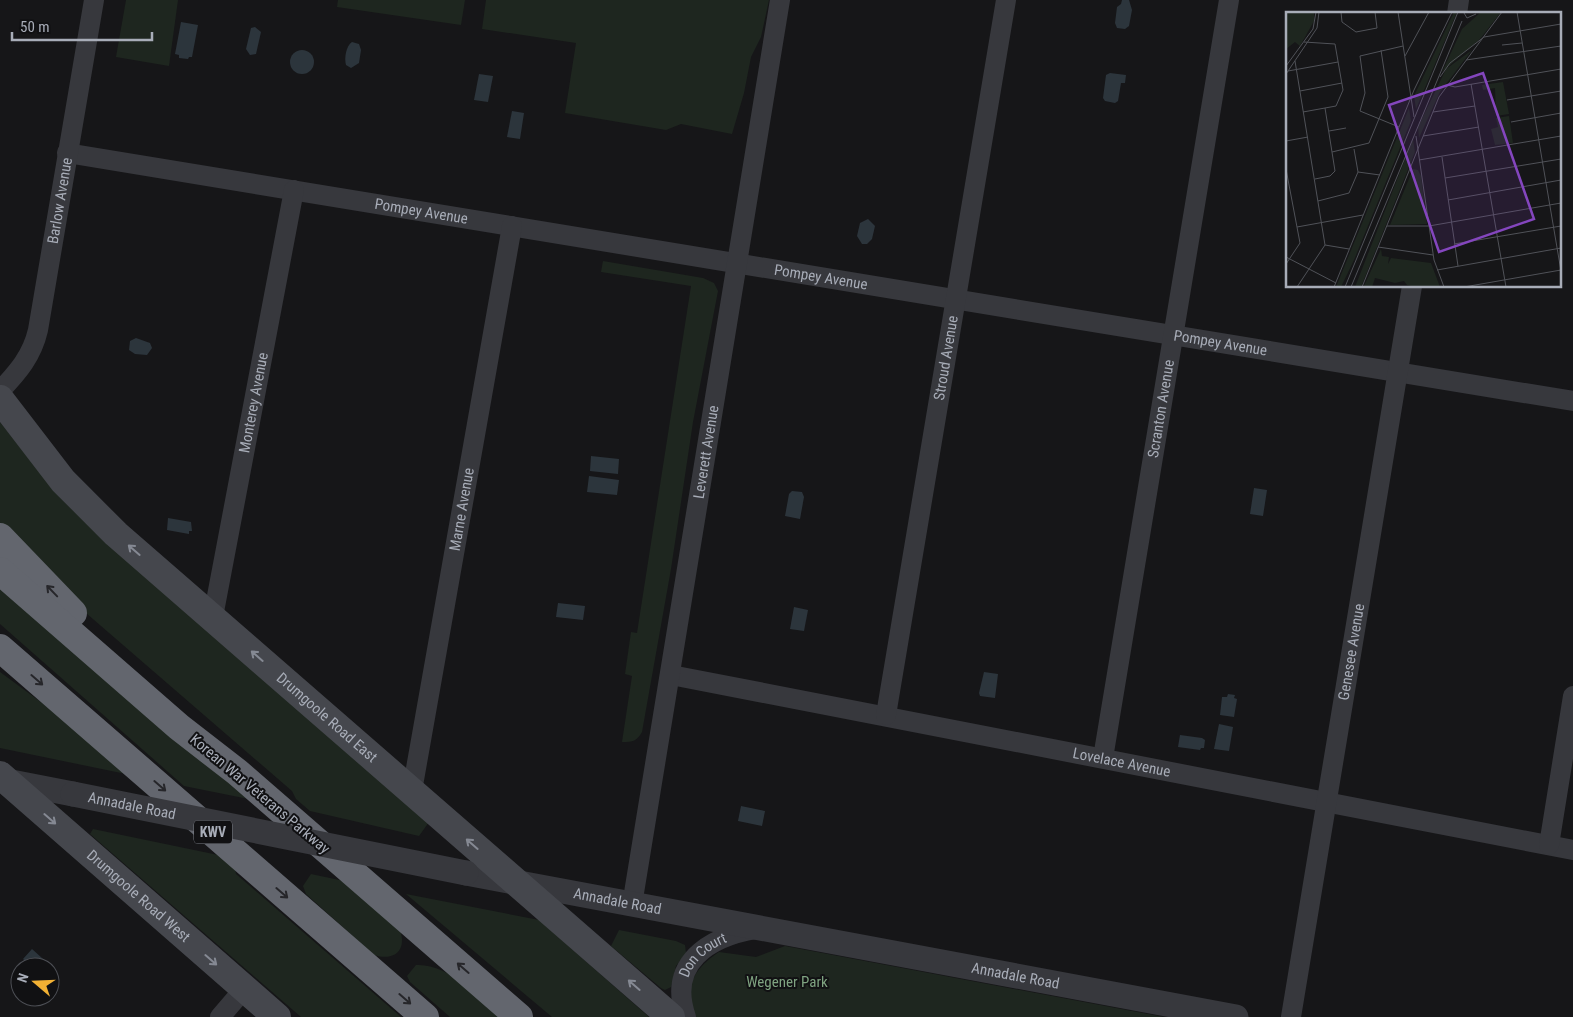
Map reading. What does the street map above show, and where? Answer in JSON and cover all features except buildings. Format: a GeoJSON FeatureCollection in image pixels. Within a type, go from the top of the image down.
{"type":"FeatureCollection","features":[{"type":"Feature","properties":{"kind":"highway"},"geometry":{"type":"LineString","coordinates":[[0,537],[118,659],[186,720],[237,772]]}},
{"type":"Feature","properties":{"kind":"highway","name":"Korean War Veterans Parkway"},"geometry":{"type":"LineString","coordinates":[[0,572],[179,727],[237,772],[519,1017]]}},
{"type":"Feature","properties":{"kind":"highway","name":"KWV"},"geometry":{"type":"LineString","coordinates":[[0,648],[425,1017]]}},
{"type":"Feature","properties":{"kind":"main road","name":"Drumgoole Road East"},"geometry":{"type":"LineString","coordinates":[[0,399],[40,452],[89,510],[671,1017]]}},
{"type":"Feature","properties":{"kind":"main road","name":"Drumgoole Road West"},"geometry":{"type":"LineString","coordinates":[[2,779],[277,1017]]}},
{"type":"Feature","properties":{"kind":"street","name":"Barlow Avenue"},"geometry":{"type":"LineString","coordinates":[[0,391],[22,367],[36,340],[94,0]]}},
{"type":"Feature","properties":{"kind":"street","name":"Leverett Avenue"},"geometry":{"type":"LineString","coordinates":[[632,905],[780,0]]}},
{"type":"Feature","properties":{"kind":"street","name":"Stroud Avenue"},"geometry":{"type":"LineString","coordinates":[[886,715],[1006,0]]}},
{"type":"Feature","properties":{"kind":"street","name":"Scranton Avenue"},"geometry":{"type":"LineString","coordinates":[[1103,758],[1175,335],[1229,0]]}},
{"type":"Feature","properties":{"kind":"street","name":"Pompey Avenue"},"geometry":{"type":"LineString","coordinates":[[67,153],[1573,401]]}},
{"type":"Feature","properties":{"kind":"street","name":"Monterey Avenue"},"geometry":{"type":"LineString","coordinates":[[213,617],[294,190]]}},
{"type":"Feature","properties":{"kind":"street","name":"Marne Avenue"},"geometry":{"type":"LineString","coordinates":[[412,791],[512,226]]}},
{"type":"Feature","properties":{"kind":"street","name":"Genesee Avenue"},"geometry":{"type":"LineString","coordinates":[[1291,1017],[1412,288]]}},
{"type":"Feature","properties":{"kind":"street","name":"Lovelace Avenue"},"geometry":{"type":"LineString","coordinates":[[671,674],[1573,850]]}},
{"type":"Feature","properties":{"kind":"street"},"geometry":{"type":"LineString","coordinates":[[1549,845],[1573,696]]}},
{"type":"Feature","properties":{"kind":"street","name":"Annadale Road"},"geometry":{"type":"LineString","coordinates":[[2,779],[466,873],[632,905],[765,927],[1236,1017]]}},
{"type":"Feature","properties":{"kind":"street","name":"Don Court"},"geometry":{"type":"LineString","coordinates":[[686,1017],[681,990],[689,965],[697,953],[711,943],[726,936],[765,927]]}},
{"type":"Feature","properties":{"kind":"street"},"geometry":{"type":"LineString","coordinates":[[220,1017],[244,989]]}},
{"type":"Feature","properties":{"kind":"green space"},"geometry":{"type":"Polygon","coordinates":[[[126,0],[178,0],[169,66],[116,57],[126,0]]]}},
{"type":"Feature","properties":{"kind":"green space"},"geometry":{"type":"Polygon","coordinates":[[[338,0],[465,0],[461,25],[337,7],[338,0]]]}},
{"type":"Feature","properties":{"kind":"green space"},"geometry":{"type":"Polygon","coordinates":[[[486,0],[769,0],[761,37],[751,57],[744,93],[732,134],[681,124],[666,130],[565,113],[576,43],[482,29],[486,0]]]}},
{"type":"Feature","properties":{"kind":"green space"},"geometry":{"type":"Polygon","coordinates":[[[603,261],[703,278],[714,283],[718,291],[693,422],[671,569],[642,732],[636,739],[626,742],[622,742],[632,676],[625,674],[631,632],[637,633],[691,286],[601,272],[603,261]]]}},
{"type":"Feature","properties":{"kind":"green space"},"geometry":{"type":"Polygon","coordinates":[[[0,422],[46,480],[429,822],[419,836],[310,811],[296,799],[292,791],[86,613],[0,525],[0,422]]]}},
{"type":"Feature","properties":{"kind":"green space"},"geometry":{"type":"Polygon","coordinates":[[[0,578],[259,801],[184,786],[0,624],[0,578]]]}},
{"type":"Feature","properties":{"kind":"green space"},"geometry":{"type":"Polygon","coordinates":[[[0,672],[72,725],[126,774],[0,748],[0,672]]]}},
{"type":"Feature","properties":{"kind":"green space"},"geometry":{"type":"Polygon","coordinates":[[[93,829],[223,856],[235,868],[236,874],[401,1017],[301,1017],[90,834],[93,829]]]}},
{"type":"Feature","properties":{"kind":"green space"},"geometry":{"type":"Polygon","coordinates":[[[311,874],[344,881],[399,928],[402,942],[398,952],[388,957],[374,955],[306,894],[303,886],[311,874]]]}},
{"type":"Feature","properties":{"kind":"green space"},"geometry":{"type":"Polygon","coordinates":[[[406,894],[539,920],[649,1017],[552,1017],[406,894]]]}},
{"type":"Feature","properties":{"kind":"green space"},"geometry":{"type":"Polygon","coordinates":[[[619,930],[676,941],[685,945],[686,953],[676,966],[671,987],[665,990],[661,988],[611,946],[619,930]]]}},
{"type":"Feature","properties":{"kind":"green space","name":"Wegener Park"},"geometry":{"type":"Polygon","coordinates":[[[785,946],[1164,1017],[696,1017],[690,997],[691,988],[697,972],[710,958],[719,952],[756,957],[785,946]]]}},
{"type":"Feature","properties":{"kind":"green space"},"geometry":{"type":"Polygon","coordinates":[[[416,965],[428,966],[452,976],[504,1017],[450,1017],[410,982],[407,976],[416,965]]]}},
{"type":"Feature","properties":{"kind":"shaded area"},"geometry":{"type":"Polygon","coordinates":[[[1122,0],[1129,0],[1132,10],[1129,26],[1125,29],[1117,28],[1115,23],[1117,7],[1121,4],[1122,0]]]}},
{"type":"Feature","properties":{"kind":"shaded area"},"geometry":{"type":"Polygon","coordinates":[[[181,22],[198,25],[192,57],[188,59],[179,58],[179,55],[175,54],[181,22]]]}},
{"type":"Feature","properties":{"kind":"shaded area"},"geometry":{"type":"Polygon","coordinates":[[[255,27],[261,32],[256,54],[250,55],[246,49],[251,28],[255,27]]]}},
{"type":"Feature","properties":{"kind":"shaded area"},"geometry":{"type":"Polygon","coordinates":[[[352,42],[359,44],[361,50],[359,63],[351,68],[346,65],[345,59],[347,49],[352,42]]]}},
{"type":"Feature","properties":{"kind":"shaded area"},"geometry":{"type":"Polygon","coordinates":[[[302,50],[307,51],[313,57],[313,67],[307,73],[302,74],[297,73],[291,67],[290,62],[291,57],[297,51],[302,50]]]}},
{"type":"Feature","properties":{"kind":"shaded area"},"geometry":{"type":"Polygon","coordinates":[[[1110,73],[1126,75],[1125,83],[1121,83],[1118,101],[1115,103],[1105,101],[1103,98],[1106,75],[1110,73]]]}},
{"type":"Feature","properties":{"kind":"shaded area"},"geometry":{"type":"Polygon","coordinates":[[[479,74],[493,76],[488,102],[474,100],[479,74]]]}},
{"type":"Feature","properties":{"kind":"shaded area"},"geometry":{"type":"Polygon","coordinates":[[[512,111],[524,113],[520,139],[507,137],[512,111]]]}},
{"type":"Feature","properties":{"kind":"shaded area"},"geometry":{"type":"Polygon","coordinates":[[[868,219],[875,226],[872,239],[867,244],[862,244],[857,236],[860,223],[868,219]]]}},
{"type":"Feature","properties":{"kind":"shaded area"},"geometry":{"type":"Polygon","coordinates":[[[136,338],[150,343],[152,348],[147,355],[135,354],[129,350],[130,341],[136,338]]]}},
{"type":"Feature","properties":{"kind":"shaded area"},"geometry":{"type":"Polygon","coordinates":[[[591,456],[619,459],[618,474],[590,471],[591,456]]]}},
{"type":"Feature","properties":{"kind":"shaded area"},"geometry":{"type":"Polygon","coordinates":[[[589,476],[619,480],[617,495],[587,492],[589,476]]]}},
{"type":"Feature","properties":{"kind":"shaded area"},"geometry":{"type":"Polygon","coordinates":[[[1254,488],[1267,490],[1263,516],[1250,514],[1254,488]]]}},
{"type":"Feature","properties":{"kind":"shaded area"},"geometry":{"type":"Polygon","coordinates":[[[792,491],[802,492],[804,497],[800,519],[785,516],[789,494],[792,491]]]}},
{"type":"Feature","properties":{"kind":"shaded area"},"geometry":{"type":"Polygon","coordinates":[[[168,518],[191,522],[192,531],[189,531],[189,534],[167,530],[168,518]]]}},
{"type":"Feature","properties":{"kind":"shaded area"},"geometry":{"type":"Polygon","coordinates":[[[558,603],[585,606],[583,620],[556,617],[558,603]]]}},
{"type":"Feature","properties":{"kind":"shaded area"},"geometry":{"type":"Polygon","coordinates":[[[794,607],[808,610],[804,631],[790,629],[794,607]]]}},
{"type":"Feature","properties":{"kind":"shaded area"},"geometry":{"type":"Polygon","coordinates":[[[984,672],[998,674],[995,698],[980,696],[984,672]]]}},
{"type":"Feature","properties":{"kind":"shaded area"},"geometry":{"type":"Polygon","coordinates":[[[1228,694],[1235,695],[1234,698],[1237,699],[1234,717],[1220,715],[1222,697],[1227,697],[1228,694]]]}},
{"type":"Feature","properties":{"kind":"shaded area"},"geometry":{"type":"Polygon","coordinates":[[[1219,724],[1233,727],[1229,751],[1214,749],[1219,724]]]}},
{"type":"Feature","properties":{"kind":"shaded area"},"geometry":{"type":"Polygon","coordinates":[[[1180,735],[1202,738],[1205,740],[1204,748],[1200,750],[1178,747],[1180,735]]]}},
{"type":"Feature","properties":{"kind":"shaded area"},"geometry":{"type":"Polygon","coordinates":[[[741,806],[765,811],[762,826],[738,821],[741,806]]]}},
{"type":"Feature","properties":{"kind":"shaded area"},"geometry":{"type":"Polygon","coordinates":[[[32,949],[41,957],[25,957],[32,949]]]}}]}
